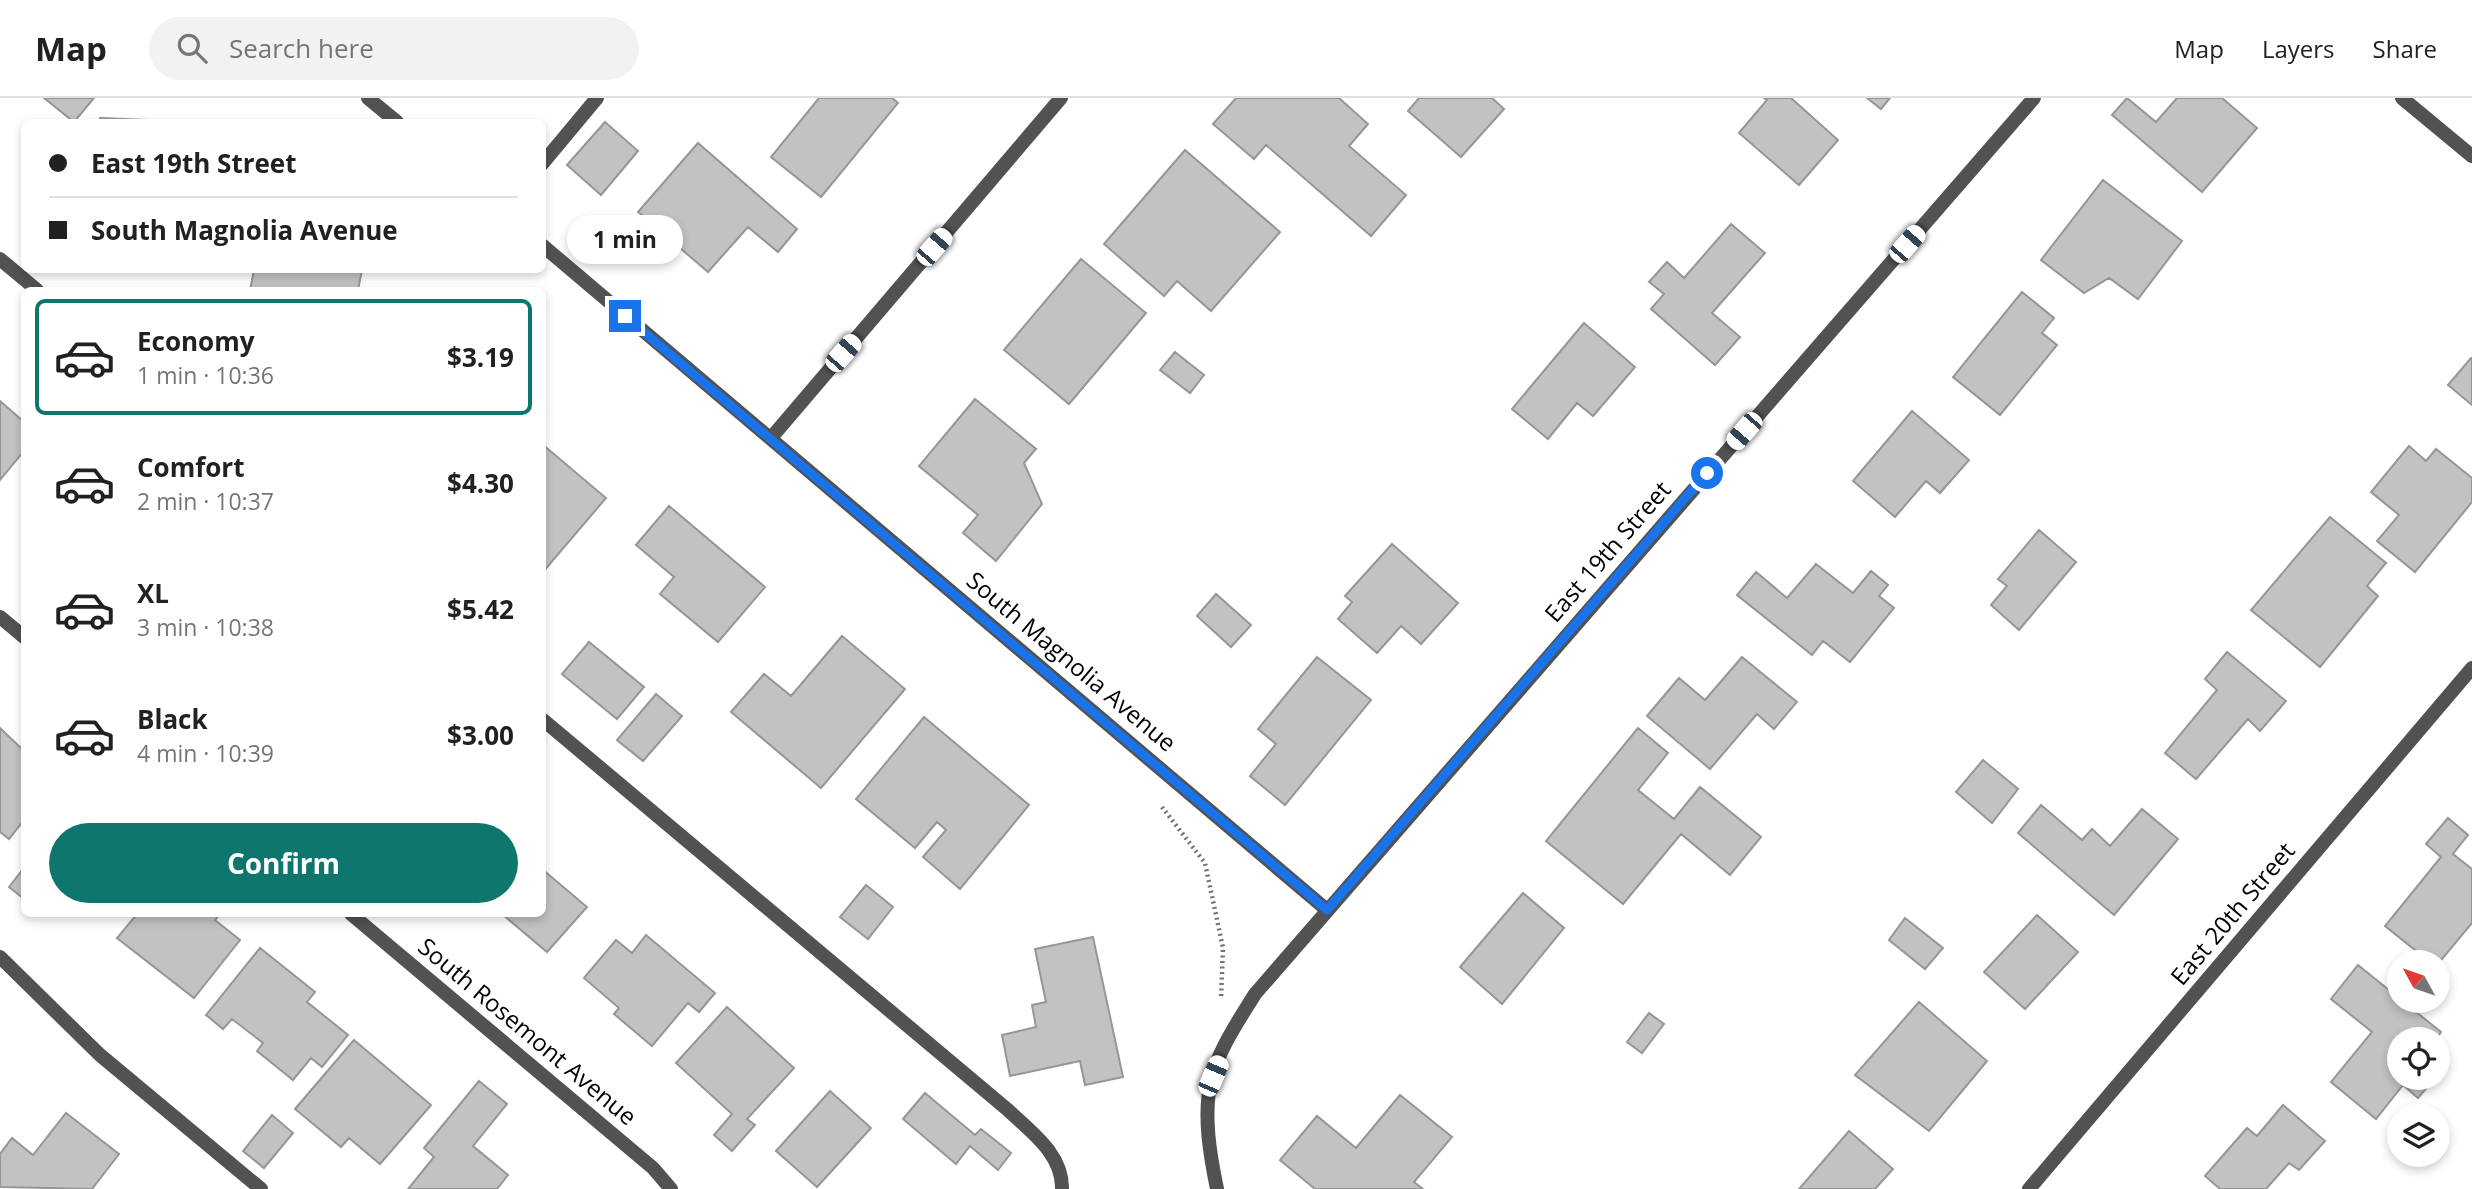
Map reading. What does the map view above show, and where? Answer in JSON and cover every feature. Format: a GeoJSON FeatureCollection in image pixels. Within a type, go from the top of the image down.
{"type":"FeatureCollection","features":[{"type":"Feature","properties":{"kind":"street"},"geometry":{"type":"LineString","coordinates":[[368,98],[393,119]]}},
{"type":"Feature","properties":{"kind":"street"},"geometry":{"type":"LineString","coordinates":[[546,159],[597,98]]}},
{"type":"Feature","properties":{"kind":"street"},"geometry":{"type":"LineString","coordinates":[[771,438],[1061,98]]}},
{"type":"Feature","properties":{"kind":"street","name":"East 19th Street"},"geometry":{"type":"LineString","coordinates":[[1327,910],[2034,98]]}},
{"type":"Feature","properties":{"kind":"street"},"geometry":{"type":"LineString","coordinates":[[2402,98],[2472,156]]}},
{"type":"Feature","properties":{"kind":"street","name":"South Magnolia Avenue"},"geometry":{"type":"LineString","coordinates":[[546,248],[1327,910]]}},
{"type":"Feature","properties":{"kind":"street"},"geometry":{"type":"LineString","coordinates":[[0,259],[33,287]]}},
{"type":"Feature","properties":{"kind":"street"},"geometry":{"type":"LineString","coordinates":[[0,617],[21,634]]}},
{"type":"Feature","properties":{"kind":"street","name":"East 20th Street"},"geometry":{"type":"LineString","coordinates":[[2029,1189],[2472,668]]}},
{"type":"Feature","properties":{"kind":"street"},"geometry":{"type":"LineString","coordinates":[[546,722],[1008,1110],[1053,1156],[1062,1173],[1062,1189]]}},
{"type":"Feature","properties":{"kind":"street"},"geometry":{"type":"LineString","coordinates":[[1217,1189],[1209,1149],[1211,1082],[1233,1030],[1255,994],[1327,910]]}},
{"type":"Feature","properties":{"kind":"street","name":"South Rosemont Avenue"},"geometry":{"type":"LineString","coordinates":[[355,917],[653,1168],[671,1189]]}},
{"type":"Feature","properties":{"kind":"street"},"geometry":{"type":"LineString","coordinates":[[0,957],[100,1055],[261,1189]]}},
{"type":"Feature","properties":{"kind":"path"},"geometry":{"type":"LineString","coordinates":[[1156,799],[1205,863],[1223,948],[1221,1001]]}},
{"type":"Feature","properties":{"kind":"building"},"geometry":{"type":"Polygon","coordinates":[[[44,98],[94,98],[76,119],[70,119],[44,98]]]}},
{"type":"Feature","properties":{"kind":"building"},"geometry":{"type":"Polygon","coordinates":[[[819,98],[892,98],[898,103],[821,197],[771,157],[819,98]]]}},
{"type":"Feature","properties":{"kind":"building"},"geometry":{"type":"Polygon","coordinates":[[[1236,98],[1339,98],[1368,124],[1349,146],[1406,195],[1371,236],[1266,145],[1254,159],[1213,124],[1236,98]]]}},
{"type":"Feature","properties":{"kind":"building"},"geometry":{"type":"Polygon","coordinates":[[[1419,98],[1492,98],[1504,109],[1461,157],[1408,111],[1419,98]]]}},
{"type":"Feature","properties":{"kind":"building"},"geometry":{"type":"Polygon","coordinates":[[[1764,98],[1791,98],[1838,140],[1799,185],[1739,133],[1767,100],[1764,98]]]}},
{"type":"Feature","properties":{"kind":"building"},"geometry":{"type":"Polygon","coordinates":[[[1867,98],[1890,98],[1881,109],[1867,98]]]}},
{"type":"Feature","properties":{"kind":"building"},"geometry":{"type":"Polygon","coordinates":[[[2127,98],[2156,122],[2177,98],[2222,98],[2257,128],[2202,192],[2112,115],[2127,98]]]}},
{"type":"Feature","properties":{"kind":"building"},"geometry":{"type":"Polygon","coordinates":[[[605,122],[638,151],[601,195],[567,165],[605,122]]]}},
{"type":"Feature","properties":{"kind":"building"},"geometry":{"type":"Polygon","coordinates":[[[698,143],[797,229],[778,252],[748,227],[708,272],[638,212],[698,143]]]}},
{"type":"Feature","properties":{"kind":"building"},"geometry":{"type":"Polygon","coordinates":[[[1185,150],[1280,232],[1211,311],[1177,281],[1164,296],[1104,244],[1185,150]]]}},
{"type":"Feature","properties":{"kind":"building"},"geometry":{"type":"Polygon","coordinates":[[[2103,180],[2182,241],[2138,299],[2109,278],[2084,293],[2041,260],[2103,180]]]}},
{"type":"Feature","properties":{"kind":"building"},"geometry":{"type":"Polygon","coordinates":[[[1731,224],[1765,253],[1712,313],[1740,337],[1715,365],[1651,309],[1664,294],[1649,282],[1667,262],[1684,278],[1731,224]]]}},
{"type":"Feature","properties":{"kind":"building"},"geometry":{"type":"Polygon","coordinates":[[[1081,259],[1146,313],[1069,404],[1004,350],[1081,259]]]}},
{"type":"Feature","properties":{"kind":"building"},"geometry":{"type":"Polygon","coordinates":[[[253,273],[361,273],[359,287],[251,287],[253,273]]]}},
{"type":"Feature","properties":{"kind":"building"},"geometry":{"type":"Polygon","coordinates":[[[2022,292],[2054,318],[2042,333],[2057,345],[2000,415],[1953,377],[2022,292]]]}},
{"type":"Feature","properties":{"kind":"building"},"geometry":{"type":"Polygon","coordinates":[[[1584,323],[1635,367],[1593,416],[1577,403],[1548,439],[1512,409],[1584,323]]]}},
{"type":"Feature","properties":{"kind":"building"},"geometry":{"type":"Polygon","coordinates":[[[1175,352],[1204,375],[1190,393],[1160,370],[1175,352]]]}},
{"type":"Feature","properties":{"kind":"building"},"geometry":{"type":"Polygon","coordinates":[[[2472,358],[2472,405],[2448,385],[2472,358]]]}},
{"type":"Feature","properties":{"kind":"building"},"geometry":{"type":"Polygon","coordinates":[[[975,399],[1036,449],[1024,463],[1042,504],[996,561],[963,533],[978,515],[919,466],[975,399]]]}},
{"type":"Feature","properties":{"kind":"building"},"geometry":{"type":"Polygon","coordinates":[[[0,401],[21,419],[21,455],[0,480],[0,401]]]}},
{"type":"Feature","properties":{"kind":"building"},"geometry":{"type":"Polygon","coordinates":[[[1912,411],[1969,460],[1940,493],[1926,481],[1895,517],[1853,481],[1912,411]]]}},
{"type":"Feature","properties":{"kind":"building"},"geometry":{"type":"Polygon","coordinates":[[[2409,446],[2426,461],[2436,449],[2472,478],[2472,502],[2415,572],[2377,541],[2399,515],[2371,492],[2409,446]]]}},
{"type":"Feature","properties":{"kind":"building"},"geometry":{"type":"Polygon","coordinates":[[[546,447],[606,498],[546,568],[546,447]]]}},
{"type":"Feature","properties":{"kind":"building"},"geometry":{"type":"Polygon","coordinates":[[[669,506],[765,587],[718,642],[660,594],[674,577],[636,545],[669,506]]]}},
{"type":"Feature","properties":{"kind":"building"},"geometry":{"type":"Polygon","coordinates":[[[2330,517],[2386,563],[2367,586],[2378,596],[2320,667],[2251,610],[2330,517]]]}},
{"type":"Feature","properties":{"kind":"building"},"geometry":{"type":"Polygon","coordinates":[[[2039,530],[2076,562],[2019,630],[1991,605],[2007,586],[1998,579],[2039,530]]]}},
{"type":"Feature","properties":{"kind":"building"},"geometry":{"type":"Polygon","coordinates":[[[1392,544],[1458,603],[1421,644],[1401,626],[1377,653],[1338,619],[1352,602],[1345,596],[1392,544]]]}},
{"type":"Feature","properties":{"kind":"building"},"geometry":{"type":"Polygon","coordinates":[[[1816,564],[1853,593],[1871,571],[1888,585],[1879,596],[1894,608],[1850,662],[1823,641],[1812,655],[1737,595],[1756,572],[1787,598],[1816,564]]]}},
{"type":"Feature","properties":{"kind":"building"},"geometry":{"type":"Polygon","coordinates":[[[1216,594],[1251,625],[1231,647],[1197,616],[1216,594]]]}},
{"type":"Feature","properties":{"kind":"building"},"geometry":{"type":"Polygon","coordinates":[[[842,636],[905,689],[821,788],[731,712],[764,674],[791,696],[842,636]]]}},
{"type":"Feature","properties":{"kind":"building"},"geometry":{"type":"Polygon","coordinates":[[[589,642],[644,687],[617,719],[562,674],[589,642]]]}},
{"type":"Feature","properties":{"kind":"building"},"geometry":{"type":"Polygon","coordinates":[[[2227,652],[2286,701],[2260,731],[2248,719],[2196,779],[2165,753],[2217,690],[2205,679],[2227,652]]]}},
{"type":"Feature","properties":{"kind":"building"},"geometry":{"type":"Polygon","coordinates":[[[1317,657],[1371,700],[1285,805],[1250,776],[1276,744],[1258,729],[1317,657]]]}},
{"type":"Feature","properties":{"kind":"building"},"geometry":{"type":"Polygon","coordinates":[[[1742,657],[1797,702],[1774,729],[1757,714],[1710,769],[1647,716],[1679,678],[1705,700],[1742,657]]]}},
{"type":"Feature","properties":{"kind":"building"},"geometry":{"type":"Polygon","coordinates":[[[656,694],[682,716],[643,761],[617,740],[656,694]]]}},
{"type":"Feature","properties":{"kind":"building"},"geometry":{"type":"Polygon","coordinates":[[[924,717],[1029,805],[960,889],[923,857],[946,830],[937,822],[915,848],[856,799],[924,717]]]}},
{"type":"Feature","properties":{"kind":"building"},"geometry":{"type":"Polygon","coordinates":[[[0,728],[21,748],[21,824],[9,839],[0,832],[0,728]]]}},
{"type":"Feature","properties":{"kind":"building"},"geometry":{"type":"Polygon","coordinates":[[[1638,728],[1668,753],[1638,790],[1674,819],[1700,787],[1761,837],[1730,875],[1681,834],[1623,904],[1546,841],[1638,728]]]}},
{"type":"Feature","properties":{"kind":"building"},"geometry":{"type":"Polygon","coordinates":[[[1983,760],[2018,789],[1992,823],[1956,792],[1983,760]]]}},
{"type":"Feature","properties":{"kind":"building"},"geometry":{"type":"Polygon","coordinates":[[[2041,805],[2082,840],[2092,829],[2110,846],[2142,809],[2178,839],[2114,915],[2018,833],[2041,805]]]}},
{"type":"Feature","properties":{"kind":"building"},"geometry":{"type":"Polygon","coordinates":[[[2448,818],[2468,835],[2453,854],[2472,869],[2472,923],[2450,950],[2415,950],[2385,926],[2441,857],[2426,844],[2448,818]]]}},
{"type":"Feature","properties":{"kind":"building"},"geometry":{"type":"Polygon","coordinates":[[[21,872],[21,897],[9,887],[21,872]]]}},
{"type":"Feature","properties":{"kind":"building"},"geometry":{"type":"Polygon","coordinates":[[[546,872],[587,907],[547,952],[506,917],[546,917],[546,872]]]}},
{"type":"Feature","properties":{"kind":"building"},"geometry":{"type":"Polygon","coordinates":[[[866,885],[893,907],[868,939],[840,917],[866,885]]]}},
{"type":"Feature","properties":{"kind":"building"},"geometry":{"type":"Polygon","coordinates":[[[1523,893],[1564,928],[1502,1004],[1460,967],[1523,893]]]}},
{"type":"Feature","properties":{"kind":"building"},"geometry":{"type":"Polygon","coordinates":[[[2037,915],[2078,952],[2025,1009],[1984,972],[2037,915]]]}},
{"type":"Feature","properties":{"kind":"building"},"geometry":{"type":"Polygon","coordinates":[[[134,917],[218,917],[215,920],[240,940],[194,998],[117,938],[134,917]]]}},
{"type":"Feature","properties":{"kind":"building"},"geometry":{"type":"Polygon","coordinates":[[[1905,918],[1943,948],[1925,969],[1889,940],[1905,918]]]}},
{"type":"Feature","properties":{"kind":"building"},"geometry":{"type":"Polygon","coordinates":[[[646,935],[715,993],[699,1012],[688,1003],[652,1046],[614,1014],[619,1008],[584,978],[616,940],[632,953],[646,935]]]}},
{"type":"Feature","properties":{"kind":"building"},"geometry":{"type":"Polygon","coordinates":[[[1093,937],[1123,1077],[1085,1085],[1080,1061],[1010,1076],[1002,1035],[1036,1027],[1032,1005],[1046,1002],[1035,949],[1093,937]]]}},
{"type":"Feature","properties":{"kind":"building"},"geometry":{"type":"Polygon","coordinates":[[[260,948],[315,992],[307,1002],[348,1035],[322,1067],[311,1058],[293,1080],[257,1051],[263,1043],[232,1019],[223,1029],[206,1015],[260,948]]]}},
{"type":"Feature","properties":{"kind":"building"},"geometry":{"type":"Polygon","coordinates":[[[2358,965],[2387,988],[2387,1013],[2417,1013],[2435,1027],[2387,1027],[2387,1090],[2399,1090],[2376,1119],[2331,1082],[2372,1032],[2331,999],[2358,965]]]}},
{"type":"Feature","properties":{"kind":"building"},"geometry":{"type":"Polygon","coordinates":[[[1919,1002],[1987,1061],[1929,1131],[1855,1075],[1919,1002]]]}},
{"type":"Feature","properties":{"kind":"building"},"geometry":{"type":"Polygon","coordinates":[[[727,1007],[794,1068],[747,1119],[755,1125],[732,1151],[714,1135],[732,1114],[676,1063],[727,1007]]]}},
{"type":"Feature","properties":{"kind":"building"},"geometry":{"type":"Polygon","coordinates":[[[1649,1013],[1664,1024],[1642,1053],[1627,1042],[1649,1013]]]}},
{"type":"Feature","properties":{"kind":"building"},"geometry":{"type":"Polygon","coordinates":[[[354,1040],[431,1105],[380,1164],[349,1138],[341,1147],[295,1109],[354,1040]]]}},
{"type":"Feature","properties":{"kind":"building"},"geometry":{"type":"Polygon","coordinates":[[[479,1081],[507,1104],[473,1146],[508,1175],[497,1189],[408,1189],[434,1157],[424,1148],[479,1081]]]}},
{"type":"Feature","properties":{"kind":"building"},"geometry":{"type":"Polygon","coordinates":[[[2409,1090],[2425,1090],[2418,1098],[2409,1090]]]}},
{"type":"Feature","properties":{"kind":"building"},"geometry":{"type":"Polygon","coordinates":[[[830,1091],[871,1128],[817,1187],[776,1151],[830,1091]]]}},
{"type":"Feature","properties":{"kind":"building"},"geometry":{"type":"Polygon","coordinates":[[[925,1093],[975,1135],[981,1129],[1011,1153],[998,1170],[970,1146],[956,1164],[903,1119],[925,1093]]]}},
{"type":"Feature","properties":{"kind":"building"},"geometry":{"type":"Polygon","coordinates":[[[1400,1095],[1452,1137],[1414,1182],[1423,1189],[1315,1189],[1280,1160],[1317,1116],[1356,1148],[1400,1095]]]}},
{"type":"Feature","properties":{"kind":"building"},"geometry":{"type":"Polygon","coordinates":[[[2283,1105],[2325,1141],[2299,1170],[2289,1163],[2266,1189],[2220,1189],[2205,1176],[2247,1128],[2257,1136],[2283,1105]]]}},
{"type":"Feature","properties":{"kind":"building"},"geometry":{"type":"Polygon","coordinates":[[[66,1113],[119,1154],[92,1189],[0,1187],[0,1154],[12,1138],[33,1155],[66,1113]]]}},
{"type":"Feature","properties":{"kind":"building"},"geometry":{"type":"Polygon","coordinates":[[[272,1115],[293,1133],[264,1168],[243,1151],[272,1115]]]}},
{"type":"Feature","properties":{"kind":"building"},"geometry":{"type":"Polygon","coordinates":[[[1849,1131],[1893,1169],[1875,1189],[1799,1189],[1849,1131]]]}},
{"type":"Feature","properties":{"kind":"route"},"geometry":{"type":"LineString","coordinates":[[625,316],[1327,910],[1707,473]]}}]}
